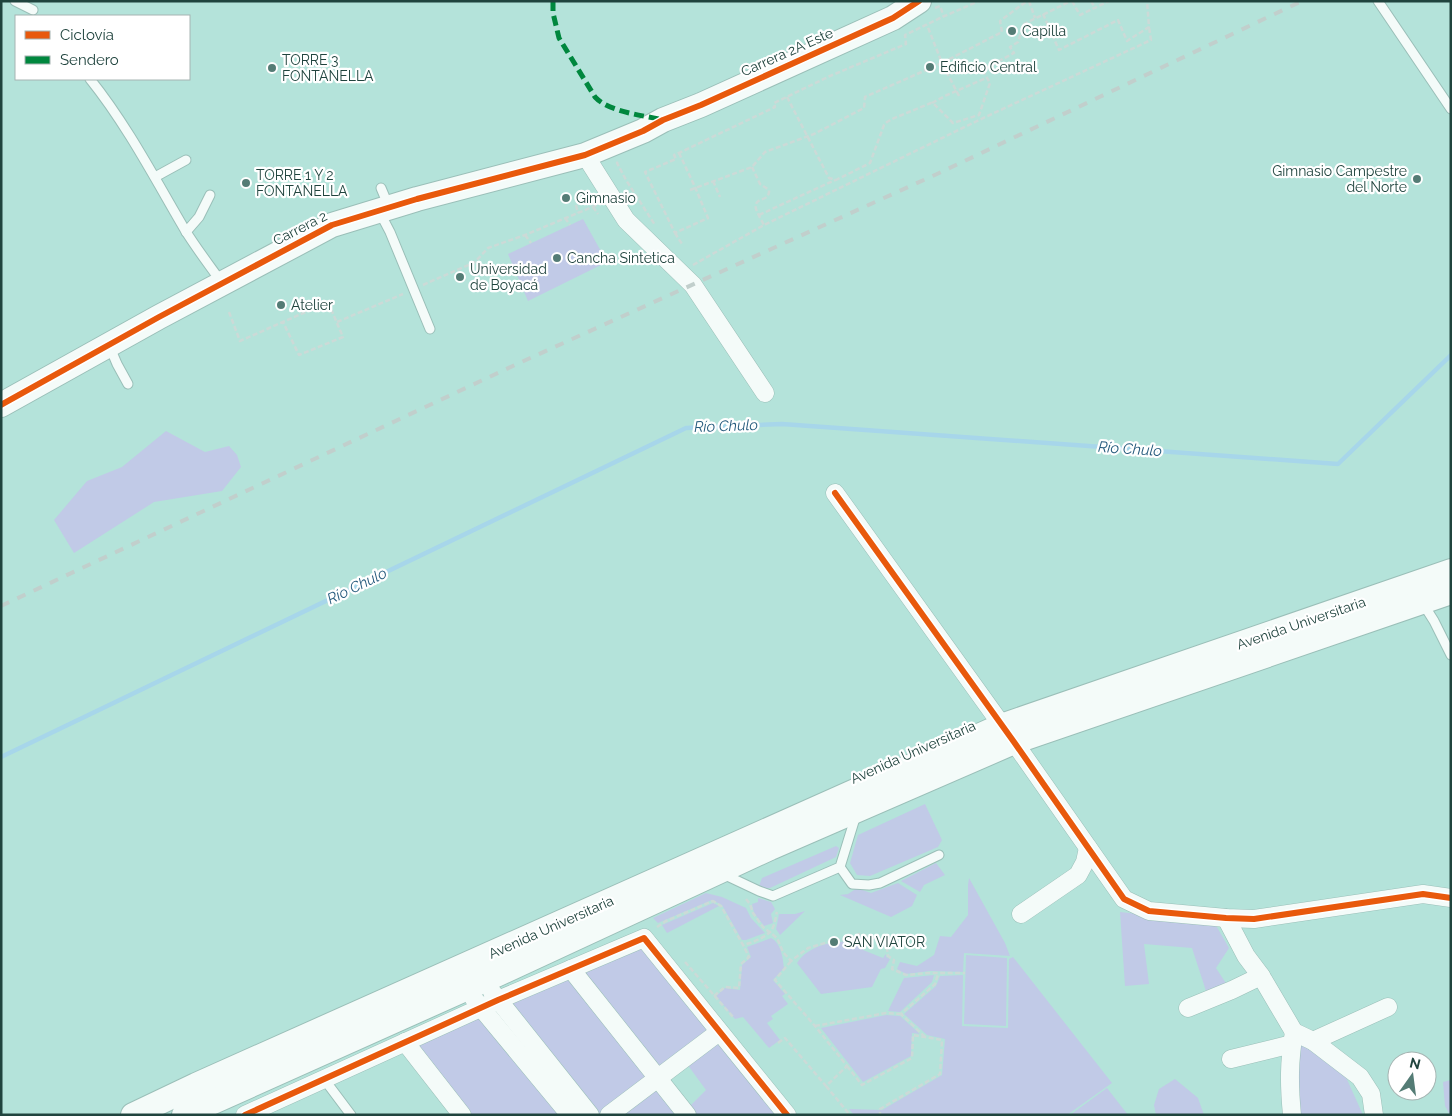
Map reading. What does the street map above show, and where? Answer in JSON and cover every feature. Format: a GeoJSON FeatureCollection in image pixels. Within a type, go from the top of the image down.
{"type":"FeatureCollection","features":[{"type":"Feature","properties":{"kind":"main road","name":"Carrera 2A Este"},"geometry":{"type":"LineString","coordinates":[[662,120],[701,105],[893,18],[926,5]]}},
{"type":"Feature","properties":{"kind":"main road","name":"Carrera 2"},"geometry":{"type":"LineString","coordinates":[[1,405],[222,283],[332,225],[383,202],[585,155],[643,131],[662,120]]}},
{"type":"Feature","properties":{"kind":"main road","name":"Avenida Universitaria"},"geometry":{"type":"LineString","coordinates":[[184,1115],[209,1101],[1008,734],[1451,571]]}},
{"type":"Feature","properties":{"kind":"main road","name":"Avenida Universitaria"},"geometry":{"type":"LineString","coordinates":[[133,1115],[209,1101],[475,985],[858,810],[1008,734],[1451,592]]}},
{"type":"Feature","properties":{"kind":"street"},"geometry":{"type":"LineString","coordinates":[[585,155],[626,220],[692,285],[765,393]]}},
{"type":"Feature","properties":{"kind":"street"},"geometry":{"type":"LineString","coordinates":[[835,494],[1124,899],[1149,910],[1254,919],[1423,894],[1451,898]]}},
{"type":"Feature","properties":{"kind":"street"},"geometry":{"type":"LineString","coordinates":[[1021,914],[1078,874],[1085,862],[1088,848]]}},
{"type":"Feature","properties":{"kind":"street"},"geometry":{"type":"LineString","coordinates":[[1226,918],[1293,1038],[1289,1085],[1292,1115]]}},
{"type":"Feature","properties":{"kind":"street"},"geometry":{"type":"LineString","coordinates":[[245,1115],[481,1007],[644,938],[787,1115]]}},
{"type":"Feature","properties":{"kind":"street"},"geometry":{"type":"LineString","coordinates":[[571,969],[687,1115]]}},
{"type":"Feature","properties":{"kind":"street"},"geometry":{"type":"LineString","coordinates":[[1188,1008],[1260,976]]}},
{"type":"Feature","properties":{"kind":"street"},"geometry":{"type":"LineString","coordinates":[[475,985],[498,1000],[590,1115]]}},
{"type":"Feature","properties":{"kind":"street"},"geometry":{"type":"LineString","coordinates":[[475,985],[481,1007],[570,1115]]}},
{"type":"Feature","properties":{"kind":"street"},"geometry":{"type":"LineString","coordinates":[[1313,1042],[1388,1007]]}},
{"type":"Feature","properties":{"kind":"street"},"geometry":{"type":"LineString","coordinates":[[609,1115],[719,1032]]}},
{"type":"Feature","properties":{"kind":"street"},"geometry":{"type":"LineString","coordinates":[[1231,1059],[1293,1038],[1313,1042],[1360,1077],[1371,1094],[1374,1115]]}},
{"type":"Feature","properties":{"kind":"street"},"geometry":{"type":"LineString","coordinates":[[405,1042],[462,1115]]}},
{"type":"Feature","properties":{"kind":"lane"},"geometry":{"type":"LineString","coordinates":[[15,1],[36,13]]}},
{"type":"Feature","properties":{"kind":"lane"},"geometry":{"type":"LineString","coordinates":[[26,1],[36,13]]}},
{"type":"Feature","properties":{"kind":"lane"},"geometry":{"type":"LineString","coordinates":[[1378,1],[1451,108]]}},
{"type":"Feature","properties":{"kind":"lane"},"geometry":{"type":"LineString","coordinates":[[91,80],[102,94],[155,177],[186,232],[222,283]]}},
{"type":"Feature","properties":{"kind":"lane"},"geometry":{"type":"LineString","coordinates":[[155,177],[186,160]]}},
{"type":"Feature","properties":{"kind":"lane"},"geometry":{"type":"LineString","coordinates":[[186,232],[199,217],[210,195]]}},
{"type":"Feature","properties":{"kind":"lane"},"geometry":{"type":"LineString","coordinates":[[383,202],[390,232],[430,329]]}},
{"type":"Feature","properties":{"kind":"lane"},"geometry":{"type":"LineString","coordinates":[[109,345],[128,384]]}},
{"type":"Feature","properties":{"kind":"lane"},"geometry":{"type":"LineString","coordinates":[[1422,602],[1451,655]]}},
{"type":"Feature","properties":{"kind":"lane"},"geometry":{"type":"LineString","coordinates":[[719,872],[774,896],[840,867],[858,810]]}},
{"type":"Feature","properties":{"kind":"lane"},"geometry":{"type":"LineString","coordinates":[[840,867],[852,884],[869,886],[939,855]]}},
{"type":"Feature","properties":{"kind":"lane"},"geometry":{"type":"LineString","coordinates":[[324,1079],[351,1115]]}},
{"type":"Feature","properties":{"kind":"path"},"geometry":{"type":"LineString","coordinates":[[682,244],[645,172],[676,159],[674,155],[678,153],[775,108],[774,103],[830,76],[906,44],[905,36],[979,1]]}},
{"type":"Feature","properties":{"kind":"path"},"geometry":{"type":"LineString","coordinates":[[690,190],[752,167],[765,152],[808,136],[864,108],[865,97],[942,63],[1002,32],[1000,22],[1028,1],[1035,18]]}},
{"type":"Feature","properties":{"kind":"path"},"geometry":{"type":"LineString","coordinates":[[931,103],[953,123],[979,114],[990,83],[984,68],[1014,53],[1010,47],[1018,42],[1024,24],[1072,1],[1080,15],[1109,1]]}},
{"type":"Feature","properties":{"kind":"path"},"geometry":{"type":"LineString","coordinates":[[1091,1],[1095,8]]}},
{"type":"Feature","properties":{"kind":"path"},"geometry":{"type":"LineString","coordinates":[[693,265],[764,225],[979,120],[1151,40],[1146,1]]}},
{"type":"Feature","properties":{"kind":"path"},"geometry":{"type":"LineString","coordinates":[[926,5],[940,6],[944,17]]}},
{"type":"Feature","properties":{"kind":"path"},"geometry":{"type":"LineString","coordinates":[[1043,14],[1059,50],[1118,20],[1127,41],[1150,27]]}},
{"type":"Feature","properties":{"kind":"path"},"geometry":{"type":"LineString","coordinates":[[927,25],[942,63],[959,96]]}},
{"type":"Feature","properties":{"kind":"path"},"geometry":{"type":"LineString","coordinates":[[759,215],[870,163],[884,126],[892,119],[987,78]]}},
{"type":"Feature","properties":{"kind":"path"},"geometry":{"type":"LineString","coordinates":[[787,97],[830,178],[836,180]]}},
{"type":"Feature","properties":{"kind":"path"},"geometry":{"type":"LineString","coordinates":[[675,233],[708,218],[678,153]]}},
{"type":"Feature","properties":{"kind":"path"},"geometry":{"type":"LineString","coordinates":[[625,159],[617,163],[658,229]]}},
{"type":"Feature","properties":{"kind":"path"},"geometry":{"type":"LineString","coordinates":[[752,167],[760,184],[769,190],[768,197],[756,205],[764,225]]}},
{"type":"Feature","properties":{"kind":"path"},"geometry":{"type":"LineString","coordinates":[[723,173],[725,177]]}},
{"type":"Feature","properties":{"kind":"path"},"geometry":{"type":"LineString","coordinates":[[713,181],[720,197]]}},
{"type":"Feature","properties":{"kind":"path"},"geometry":{"type":"LineString","coordinates":[[576,205],[578,213]]}},
{"type":"Feature","properties":{"kind":"path"},"geometry":{"type":"LineString","coordinates":[[422,285],[475,262],[488,248],[597,205]]}},
{"type":"Feature","properties":{"kind":"path"},"geometry":{"type":"LineString","coordinates":[[592,207],[598,214]]}},
{"type":"Feature","properties":{"kind":"path"},"geometry":{"type":"LineString","coordinates":[[565,218],[570,225]]}},
{"type":"Feature","properties":{"kind":"path"},"geometry":{"type":"LineString","coordinates":[[525,235],[531,243]]}},
{"type":"Feature","properties":{"kind":"path"},"geometry":{"type":"LineString","coordinates":[[337,322],[405,293]]}},
{"type":"Feature","properties":{"kind":"path"},"geometry":{"type":"LineString","coordinates":[[229,312],[240,341],[282,322],[328,302],[343,337],[299,355],[282,322]]}},
{"type":"Feature","properties":{"kind":"path"},"geometry":{"type":"LineString","coordinates":[[744,895],[753,913],[763,927],[777,938],[783,952],[791,961]]}},
{"type":"Feature","properties":{"kind":"path"},"geometry":{"type":"LineString","coordinates":[[656,926],[713,902],[721,906],[749,957],[741,964],[739,988],[725,987],[714,996]]}},
{"type":"Feature","properties":{"kind":"path"},"geometry":{"type":"LineString","coordinates":[[642,908],[662,933]]}},
{"type":"Feature","properties":{"kind":"path"},"geometry":{"type":"LineString","coordinates":[[743,945],[770,933],[777,912]]}},
{"type":"Feature","properties":{"kind":"path"},"geometry":{"type":"LineString","coordinates":[[880,1115],[880,1109],[940,1074],[942,1040],[913,1036],[912,1058],[862,1085],[775,980],[791,961],[808,948],[835,940],[853,939],[859,934],[886,941],[888,956],[894,960],[892,969],[906,975],[965,973]]}},
{"type":"Feature","properties":{"kind":"path"},"geometry":{"type":"LineString","coordinates":[[685,961],[732,1017]]}},
{"type":"Feature","properties":{"kind":"path"},"geometry":{"type":"LineString","coordinates":[[901,1014],[935,984],[938,974]]}},
{"type":"Feature","properties":{"kind":"path"},"geometry":{"type":"LineString","coordinates":[[815,1026],[886,1013],[901,1014],[926,1038]]}},
{"type":"Feature","properties":{"kind":"path"},"geometry":{"type":"LineString","coordinates":[[778,1044],[785,1038],[850,1115]]}},
{"type":"Feature","properties":{"kind":"path"},"geometry":{"type":"LineString","coordinates":[[826,1086],[846,1066]]}},
{"type":"Feature","properties":{"kind":"shaded area","name":"Cancha Sintetica"},"geometry":{"type":"Polygon","coordinates":[[[583,219],[607,262],[528,301],[508,254],[583,219]]]}},
{"type":"Feature","properties":{"kind":"shaded area"},"geometry":{"type":"Polygon","coordinates":[[[166,431],[205,452],[229,446],[237,455],[241,467],[222,491],[154,502],[74,553],[54,520],[87,481],[122,467],[166,431]]]}},
{"type":"Feature","properties":{"kind":"shaded area"},"geometry":{"type":"Polygon","coordinates":[[[925,804],[942,840],[938,847],[870,876],[857,875],[850,863],[858,835],[925,804]]]}},
{"type":"Feature","properties":{"kind":"shaded area"},"geometry":{"type":"Polygon","coordinates":[[[836,846],[839,848],[836,857],[770,888],[759,886],[762,878],[836,846]]]}},
{"type":"Feature","properties":{"kind":"shaded area"},"geometry":{"type":"Polygon","coordinates":[[[936,863],[945,875],[924,885],[920,892],[901,881],[936,863]]]}},
{"type":"Feature","properties":{"kind":"shaded area"},"geometry":{"type":"Polygon","coordinates":[[[969,878],[1005,943],[1010,956],[964,953],[963,972],[930,971],[906,974],[897,969],[900,962],[917,966],[934,955],[940,936],[951,937],[968,915],[969,878]]]}},
{"type":"Feature","properties":{"kind":"shaded area"},"geometry":{"type":"Polygon","coordinates":[[[898,883],[917,895],[912,906],[891,917],[840,895],[848,894],[857,888],[871,893],[898,883]]]}},
{"type":"Feature","properties":{"kind":"shaded area"},"geometry":{"type":"Polygon","coordinates":[[[706,893],[722,897],[746,908],[751,918],[765,933],[742,940],[722,905],[712,900],[658,923],[653,918],[706,893]]]}},
{"type":"Feature","properties":{"kind":"shaded area"},"geometry":{"type":"Polygon","coordinates":[[[758,898],[771,902],[775,909],[771,914],[773,923],[764,926],[754,913],[752,904],[758,902],[758,898]]]}},
{"type":"Feature","properties":{"kind":"shaded area"},"geometry":{"type":"Polygon","coordinates":[[[713,903],[719,906],[667,933],[662,925],[713,903]]]}},
{"type":"Feature","properties":{"kind":"shaded area"},"geometry":{"type":"Polygon","coordinates":[[[805,911],[780,935],[776,929],[779,914],[795,914],[805,911]]]}},
{"type":"Feature","properties":{"kind":"shaded area"},"geometry":{"type":"Polygon","coordinates":[[[1120,912],[1214,922],[1229,948],[1216,968],[1229,988],[1207,994],[1192,948],[1144,944],[1149,984],[1125,986],[1120,912]]]}},
{"type":"Feature","properties":{"kind":"shaded area"},"geometry":{"type":"Polygon","coordinates":[[[859,936],[866,938],[863,950],[883,958],[886,954],[886,957],[890,959],[885,968],[881,969],[872,987],[821,994],[797,963],[800,958],[819,946],[852,941],[859,936]]]}},
{"type":"Feature","properties":{"kind":"shaded area"},"geometry":{"type":"Polygon","coordinates":[[[771,938],[779,947],[784,968],[773,980],[785,994],[782,996],[788,1004],[771,1016],[773,1019],[767,1023],[780,1040],[769,1048],[743,1017],[735,1019],[716,996],[725,988],[740,990],[742,965],[751,957],[747,947],[771,938]]]}},
{"type":"Feature","properties":{"kind":"shaded area"},"geometry":{"type":"Polygon","coordinates":[[[641,946],[711,1031],[657,1069],[580,971],[641,946]]]}},
{"type":"Feature","properties":{"kind":"shaded area"},"geometry":{"type":"Polygon","coordinates":[[[966,955],[1007,958],[1006,1026],[964,1024],[966,955]]]}},
{"type":"Feature","properties":{"kind":"shaded area"},"geometry":{"type":"Polygon","coordinates":[[[1013,957],[1112,1083],[1067,1115],[854,1115],[849,1109],[882,1110],[942,1075],[945,1039],[927,1035],[904,1014],[936,986],[940,976],[963,975],[962,1026],[1008,1028],[1009,959],[1013,957]]]}},
{"type":"Feature","properties":{"kind":"shaded area"},"geometry":{"type":"Polygon","coordinates":[[[934,975],[932,982],[900,1012],[888,1011],[904,978],[934,975]]]}},
{"type":"Feature","properties":{"kind":"shaded area"},"geometry":{"type":"Polygon","coordinates":[[[568,976],[649,1078],[601,1115],[597,1115],[510,1000],[568,976]]]}},
{"type":"Feature","properties":{"kind":"shaded area"},"geometry":{"type":"Polygon","coordinates":[[[499,1005],[583,1115],[471,1115],[417,1043],[499,1005]]]}},
{"type":"Feature","properties":{"kind":"shaded area"},"geometry":{"type":"Polygon","coordinates":[[[886,1015],[900,1016],[920,1034],[912,1033],[911,1056],[863,1082],[821,1028],[886,1015]]]}},
{"type":"Feature","properties":{"kind":"shaded area"},"geometry":{"type":"Polygon","coordinates":[[[723,1037],[782,1115],[697,1115],[690,1106],[706,1090],[687,1064],[723,1037]]]}},
{"type":"Feature","properties":{"kind":"shaded area"},"geometry":{"type":"Polygon","coordinates":[[[1300,1045],[1318,1054],[1345,1075],[1363,1115],[1298,1115],[1294,1087],[1300,1045]]]}},
{"type":"Feature","properties":{"kind":"shaded area"},"geometry":{"type":"Polygon","coordinates":[[[1175,1079],[1198,1098],[1204,1115],[1156,1115],[1154,1105],[1159,1089],[1175,1079]]]}},
{"type":"Feature","properties":{"kind":"shaded area"},"geometry":{"type":"Polygon","coordinates":[[[1451,1080],[1450,1115],[1445,1106],[1443,1082],[1451,1080]]]}},
{"type":"Feature","properties":{"kind":"shaded area"},"geometry":{"type":"Polygon","coordinates":[[[656,1086],[679,1115],[617,1115],[656,1086]]]}},
{"type":"Feature","properties":{"kind":"shaded area"},"geometry":{"type":"Polygon","coordinates":[[[1107,1088],[1128,1115],[1070,1115],[1107,1088]]]}},
{"type":"Feature","properties":{"kind":"waterway","name":"Río Chulo"},"geometry":{"type":"LineString","coordinates":[[1,757],[686,428],[782,424],[1338,464],[1451,355]]}},
{"type":"Feature","properties":{"kind":"railway"},"geometry":{"type":"LineString","coordinates":[[1,606],[517,364],[937,174],[1302,1]]}},
{"type":"Feature","properties":{"kind":"marked path"},"geometry":{"type":"LineString","coordinates":[[553,1],[553,13],[559,38],[595,97],[617,110],[663,120]]}},
{"type":"Feature","properties":{"kind":"cycle path"},"geometry":{"type":"LineString","coordinates":[[1,405],[159,317],[332,225],[417,199],[585,155],[643,131],[663,120],[701,105],[893,18],[919,1]]}},
{"type":"Feature","properties":{"kind":"cycle path"},"geometry":{"type":"LineString","coordinates":[[835,493],[1124,899],[1149,911],[1254,919],[1423,894],[1451,898]]}},
{"type":"Feature","properties":{"kind":"cycle path"},"geometry":{"type":"LineString","coordinates":[[245,1115],[498,1000],[644,938],[787,1115]]}},
{"type":"Feature","properties":{"kind":"place","name":"Capilla"},"geometry":{"type":"Point","coordinates":[1012,31]}},
{"type":"Feature","properties":{"kind":"place","name":"Edificio Central"},"geometry":{"type":"Point","coordinates":[930,67]}},
{"type":"Feature","properties":{"kind":"place","name":"TORRE 3 FONTANELLA"},"geometry":{"type":"Point","coordinates":[272,68]}},
{"type":"Feature","properties":{"kind":"place","name":"Gimnasio Campestre del Norte"},"geometry":{"type":"Point","coordinates":[1417,179]}},
{"type":"Feature","properties":{"kind":"place","name":"TORRE 1 Y 2 FONTANELLA"},"geometry":{"type":"Point","coordinates":[246,183]}},
{"type":"Feature","properties":{"kind":"place","name":"Gimnasio"},"geometry":{"type":"Point","coordinates":[566,198]}},
{"type":"Feature","properties":{"kind":"place","name":"Cancha Sintetica"},"geometry":{"type":"Point","coordinates":[557,258]}},
{"type":"Feature","properties":{"kind":"place","name":"Universidad de Boyacá"},"geometry":{"type":"Point","coordinates":[460,277]}},
{"type":"Feature","properties":{"kind":"place","name":"Atelier"},"geometry":{"type":"Point","coordinates":[281,305]}},
{"type":"Feature","properties":{"kind":"place","name":"SAN VIATOR"},"geometry":{"type":"Point","coordinates":[834,942]}}]}
